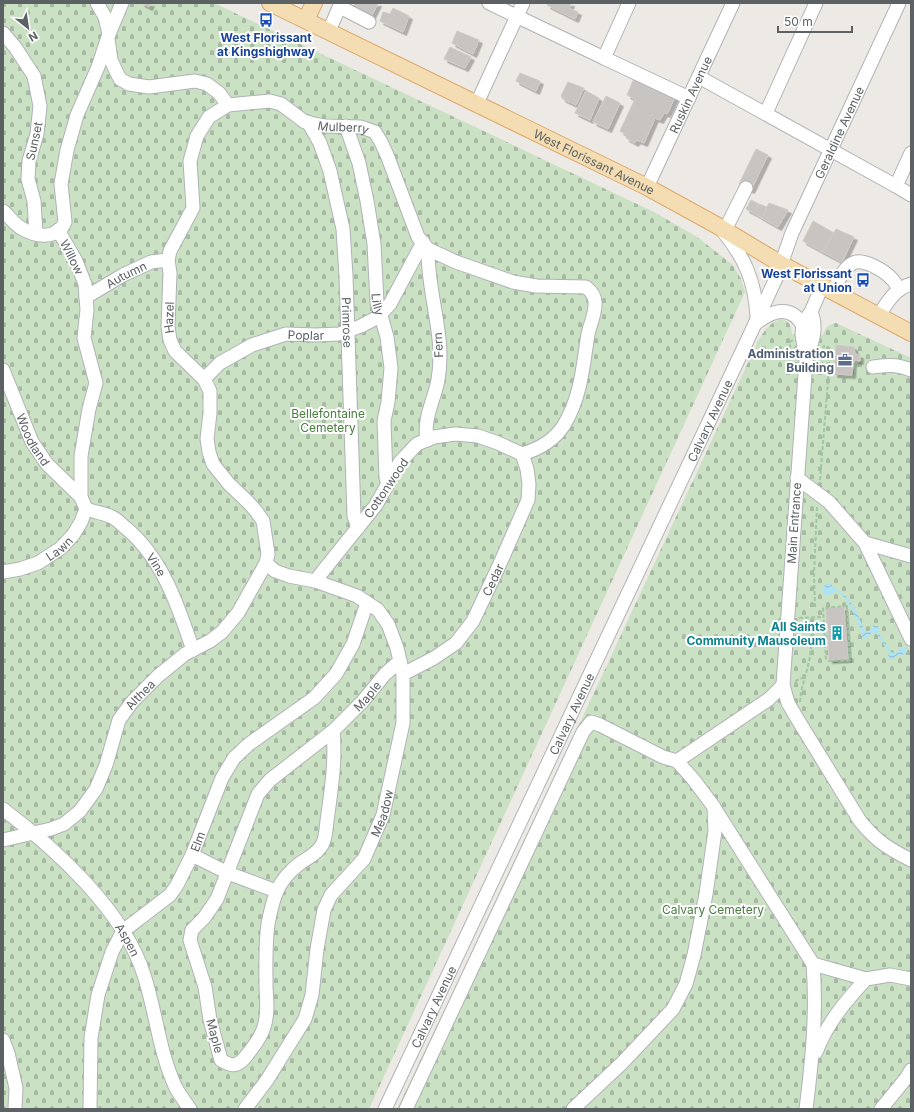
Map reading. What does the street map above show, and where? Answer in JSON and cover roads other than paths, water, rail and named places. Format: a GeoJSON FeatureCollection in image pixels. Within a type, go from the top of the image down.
{"type":"FeatureCollection","features":[{"type":"Feature","properties":{"kind":"main road","name":"West Florissant Avenue"},"geometry":{"type":"LineString","coordinates":[[270,3],[291,7],[306,20],[647,187],[722,228],[781,264],[878,316],[910,329]]}},
{"type":"Feature","properties":{"kind":"main road"},"geometry":{"type":"LineString","coordinates":[[306,20],[314,3]]}},
{"type":"Feature","properties":{"kind":"street"},"geometry":{"type":"LineString","coordinates":[[97,3],[105,18],[109,37],[110,60],[120,79],[129,84],[149,87],[196,81],[207,84],[219,93],[228,105]]}},
{"type":"Feature","properties":{"kind":"street","name":"Willow"},"geometry":{"type":"LineString","coordinates":[[81,497],[81,456],[89,410],[96,383],[84,338],[87,310],[85,284],[76,261],[58,230],[63,227],[65,222],[61,184],[67,150],[77,115],[122,3]]}},
{"type":"Feature","properties":{"kind":"street"},"geometry":{"type":"LineString","coordinates":[[489,3],[689,98]]}},
{"type":"Feature","properties":{"kind":"street"},"geometry":{"type":"LineString","coordinates":[[477,103],[523,3]]}},
{"type":"Feature","properties":{"kind":"street"},"geometry":{"type":"LineString","coordinates":[[604,58],[629,3]]}},
{"type":"Feature","properties":{"kind":"street","name":"Ruskin Avenue"},"geometry":{"type":"LineString","coordinates":[[647,187],[734,3]]}},
{"type":"Feature","properties":{"kind":"street"},"geometry":{"type":"LineString","coordinates":[[766,113],[816,3]]}},
{"type":"Feature","properties":{"kind":"street","name":"Geraldine Avenue"},"geometry":{"type":"LineString","coordinates":[[781,264],[792,233],[900,3]]}},
{"type":"Feature","properties":{"kind":"street"},"geometry":{"type":"LineString","coordinates":[[330,31],[341,5],[369,22]]}},
{"type":"Feature","properties":{"kind":"street","name":"Sunset"},"geometry":{"type":"LineString","coordinates":[[3,33],[15,47],[34,76],[40,106],[37,134],[29,161],[28,179],[34,201],[36,234]]}},
{"type":"Feature","properties":{"kind":"street"},"geometry":{"type":"LineString","coordinates":[[699,77],[911,195]]}},
{"type":"Feature","properties":{"kind":"street","name":"Mulberry"},"geometry":{"type":"LineString","coordinates":[[228,105],[270,101],[282,104],[305,122],[325,126],[361,128],[375,132],[387,155],[391,169],[418,237],[426,245]]}},
{"type":"Feature","properties":{"kind":"street","name":"Hazel"},"geometry":{"type":"LineString","coordinates":[[228,105],[209,117],[197,136],[190,161],[193,208],[170,251],[168,260],[170,273],[168,327],[170,340],[178,354],[204,379],[210,391],[210,413],[207,439],[209,452],[213,464],[228,484],[248,502],[263,522],[268,554],[266,563]]}},
{"type":"Feature","properties":{"kind":"street","name":"Primrose"},"geometry":{"type":"LineString","coordinates":[[308,122],[320,143],[330,171],[341,222],[346,276],[352,416],[354,516],[358,528]]}},
{"type":"Feature","properties":{"kind":"street","name":"Lilly"},"geometry":{"type":"LineString","coordinates":[[346,126],[359,163],[367,201],[374,244],[377,302],[386,337],[391,368],[388,402],[384,420],[386,478],[388,483]]}},
{"type":"Feature","properties":{"kind":"street"},"geometry":{"type":"LineString","coordinates":[[896,186],[911,153]]}},
{"type":"Feature","properties":{"kind":"street"},"geometry":{"type":"LineString","coordinates":[[746,188],[722,228],[738,252],[749,273],[755,295],[756,322],[769,314],[784,311],[795,315],[803,326]]}},
{"type":"Feature","properties":{"kind":"street"},"geometry":{"type":"LineString","coordinates":[[3,211],[20,228],[36,234],[44,236],[58,230]]}},
{"type":"Feature","properties":{"kind":"street"},"geometry":{"type":"LineString","coordinates":[[426,245],[456,262],[513,282],[536,286],[586,287],[594,296],[596,304],[590,327],[577,397],[574,404],[563,426],[552,439],[538,449],[522,454]]}},
{"type":"Feature","properties":{"kind":"street","name":"Poplar"},"geometry":{"type":"LineString","coordinates":[[204,379],[220,363],[252,345],[286,334],[331,335],[361,326],[380,314],[390,304],[426,245]]}},
{"type":"Feature","properties":{"kind":"street","name":"Fern"},"geometry":{"type":"LineString","coordinates":[[426,245],[428,268],[441,352],[438,381],[429,407],[425,430],[427,440]]}},
{"type":"Feature","properties":{"kind":"street","name":"Autumn"},"geometry":{"type":"LineString","coordinates":[[86,298],[123,275],[151,262],[168,260]]}},
{"type":"Feature","properties":{"kind":"street"},"geometry":{"type":"LineString","coordinates":[[803,326],[804,321],[827,288],[852,263],[859,262],[869,264],[892,278],[899,290]]}},
{"type":"Feature","properties":{"kind":"street","name":"Calvary Avenue"},"geometry":{"type":"LineString","coordinates":[[385,1109],[756,322],[781,264]]}},
{"type":"Feature","properties":{"kind":"street"},"geometry":{"type":"LineString","coordinates":[[911,272],[911,281]]}},
{"type":"Feature","properties":{"kind":"street"},"geometry":{"type":"LineString","coordinates":[[878,316],[894,293],[911,284]]}},
{"type":"Feature","properties":{"kind":"street","name":"Main Entrance"},"geometry":{"type":"LineString","coordinates":[[806,360],[815,326],[811,312]]}},
{"type":"Feature","properties":{"kind":"street","name":"Main Entrance"},"geometry":{"type":"LineString","coordinates":[[803,326],[802,334],[806,360],[783,685],[788,703],[794,715],[860,822],[872,836],[889,849],[911,860]]}},
{"type":"Feature","properties":{"kind":"street"},"geometry":{"type":"LineString","coordinates":[[873,367],[892,365],[911,370]]}},
{"type":"Feature","properties":{"kind":"street","name":"Woodland"},"geometry":{"type":"LineString","coordinates":[[4,379],[32,442],[47,464],[81,497]]}},
{"type":"Feature","properties":{"kind":"street","name":"Cottonwood"},"geometry":{"type":"LineString","coordinates":[[315,581],[376,505],[404,458],[417,444],[434,437],[455,434],[478,436],[522,454]]}},
{"type":"Feature","properties":{"kind":"street","name":"Cedar"},"geometry":{"type":"LineString","coordinates":[[403,674],[434,658],[456,643],[473,621],[528,500],[529,484],[527,469],[522,454]]}},
{"type":"Feature","properties":{"kind":"street"},"geometry":{"type":"LineString","coordinates":[[797,478],[829,502],[864,543],[911,639]]}},
{"type":"Feature","properties":{"kind":"street"},"geometry":{"type":"LineString","coordinates":[[81,497],[86,509]]}},
{"type":"Feature","properties":{"kind":"street","name":"Lawn"},"geometry":{"type":"LineString","coordinates":[[3,572],[20,569],[38,563],[61,548],[73,535],[81,522],[86,509]]}},
{"type":"Feature","properties":{"kind":"street","name":"Vine"},"geometry":{"type":"LineString","coordinates":[[86,509],[113,517],[133,534],[156,562],[170,586],[193,650]]}},
{"type":"Feature","properties":{"kind":"street"},"geometry":{"type":"LineString","coordinates":[[864,543],[911,556]]}},
{"type":"Feature","properties":{"kind":"street","name":"Meadow"},"geometry":{"type":"LineString","coordinates":[[245,1109],[267,1080],[304,1019],[312,995],[317,949],[324,910],[331,895],[364,859],[383,815],[403,722],[403,674],[397,648],[388,624],[378,610],[357,596],[315,581],[289,576],[275,571],[266,563]]}},
{"type":"Feature","properties":{"kind":"street","name":"Althea"},"geometry":{"type":"LineString","coordinates":[[3,840],[51,829],[64,824],[80,811],[96,789],[104,771],[119,720],[132,702],[158,676],[185,654],[210,641],[222,632],[238,612],[266,563]]}},
{"type":"Feature","properties":{"kind":"street","name":"Elm"},"geometry":{"type":"LineString","coordinates":[[90,1109],[91,1038],[98,996],[112,952],[123,931],[170,895],[177,885],[192,855],[222,778],[234,758],[249,744],[281,723],[314,698],[336,674],[354,644],[367,603]]}},
{"type":"Feature","properties":{"kind":"street","name":"Maple"},"geometry":{"type":"LineString","coordinates":[[333,731],[334,745],[330,799],[325,834],[322,844],[313,856],[300,863],[285,876],[276,891],[268,925],[266,959],[267,1010],[264,1028],[258,1041],[245,1058],[236,1064],[230,1065],[221,1060],[210,1020],[205,987],[190,940],[192,930],[204,918],[217,899],[258,794],[270,780],[333,731],[363,701],[385,674],[400,661]]}},
{"type":"Feature","properties":{"kind":"street"},"geometry":{"type":"LineString","coordinates":[[676,761],[769,699],[783,685]]}},
{"type":"Feature","properties":{"kind":"street"},"geometry":{"type":"LineString","coordinates":[[406,1109],[587,725],[591,722],[663,757],[676,761],[703,792],[714,808],[813,964],[815,992],[811,1063],[806,1109]]}},
{"type":"Feature","properties":{"kind":"street"},"geometry":{"type":"LineString","coordinates":[[573,1109],[622,1063],[673,1009],[686,984],[694,955],[706,894],[715,831],[714,808]]}},
{"type":"Feature","properties":{"kind":"street","name":"Aspen"},"geometry":{"type":"LineString","coordinates":[[3,809],[34,833],[70,867],[99,898],[123,931],[136,954],[144,974],[165,1058],[176,1086],[190,1109]]}},
{"type":"Feature","properties":{"kind":"street"},"geometry":{"type":"LineString","coordinates":[[192,855],[228,873],[276,891]]}},
{"type":"Feature","properties":{"kind":"street"},"geometry":{"type":"LineString","coordinates":[[813,964],[866,979],[890,975],[911,978]]}},
{"type":"Feature","properties":{"kind":"street"},"geometry":{"type":"LineString","coordinates":[[811,1063],[823,1033],[840,1009],[866,979]]}},
{"type":"Feature","properties":{"kind":"street"},"geometry":{"type":"LineString","coordinates":[[3,1040],[8,1053],[16,1088],[15,1109]]}},
{"type":"Feature","properties":{"kind":"street"},"geometry":{"type":"LineString","coordinates":[[881,1109],[907,1078],[911,1070]]}},
{"type":"Feature","properties":{"kind":"water"},"geometry":{"type":"Polygon","coordinates":[[[826,584],[831,584],[833,587],[836,587],[836,589],[846,596],[854,607],[865,631],[868,632],[874,625],[878,626],[878,632],[891,652],[895,653],[903,647],[906,648],[907,651],[905,654],[896,656],[891,660],[888,656],[889,653],[876,633],[873,632],[865,639],[862,637],[862,632],[849,604],[843,596],[836,591],[829,595],[825,595],[822,591],[826,584]]]}},
{"type":"Feature","properties":{"kind":"place","name":"West Florissant at Kingshighway"},"geometry":{"type":"Point","coordinates":[266,20]}},
{"type":"Feature","properties":{"kind":"place","name":"West Florissant at Union"},"geometry":{"type":"Point","coordinates":[863,280]}},
{"type":"Feature","properties":{"kind":"place","name":"Administration Building"},"geometry":{"type":"Point","coordinates":[845,360]}},
{"type":"Feature","properties":{"kind":"place","name":"All Saints Community Mausoleum"},"geometry":{"type":"Point","coordinates":[837,633]}},
{"type":"Feature","properties":{"kind":"park label","name":"Bellefontaine Cemetery"},"geometry":{"type":"Point","coordinates":[328,420]}},
{"type":"Feature","properties":{"kind":"park label","name":"Calvary Cemetery"},"geometry":{"type":"Point","coordinates":[713,909]}}]}
